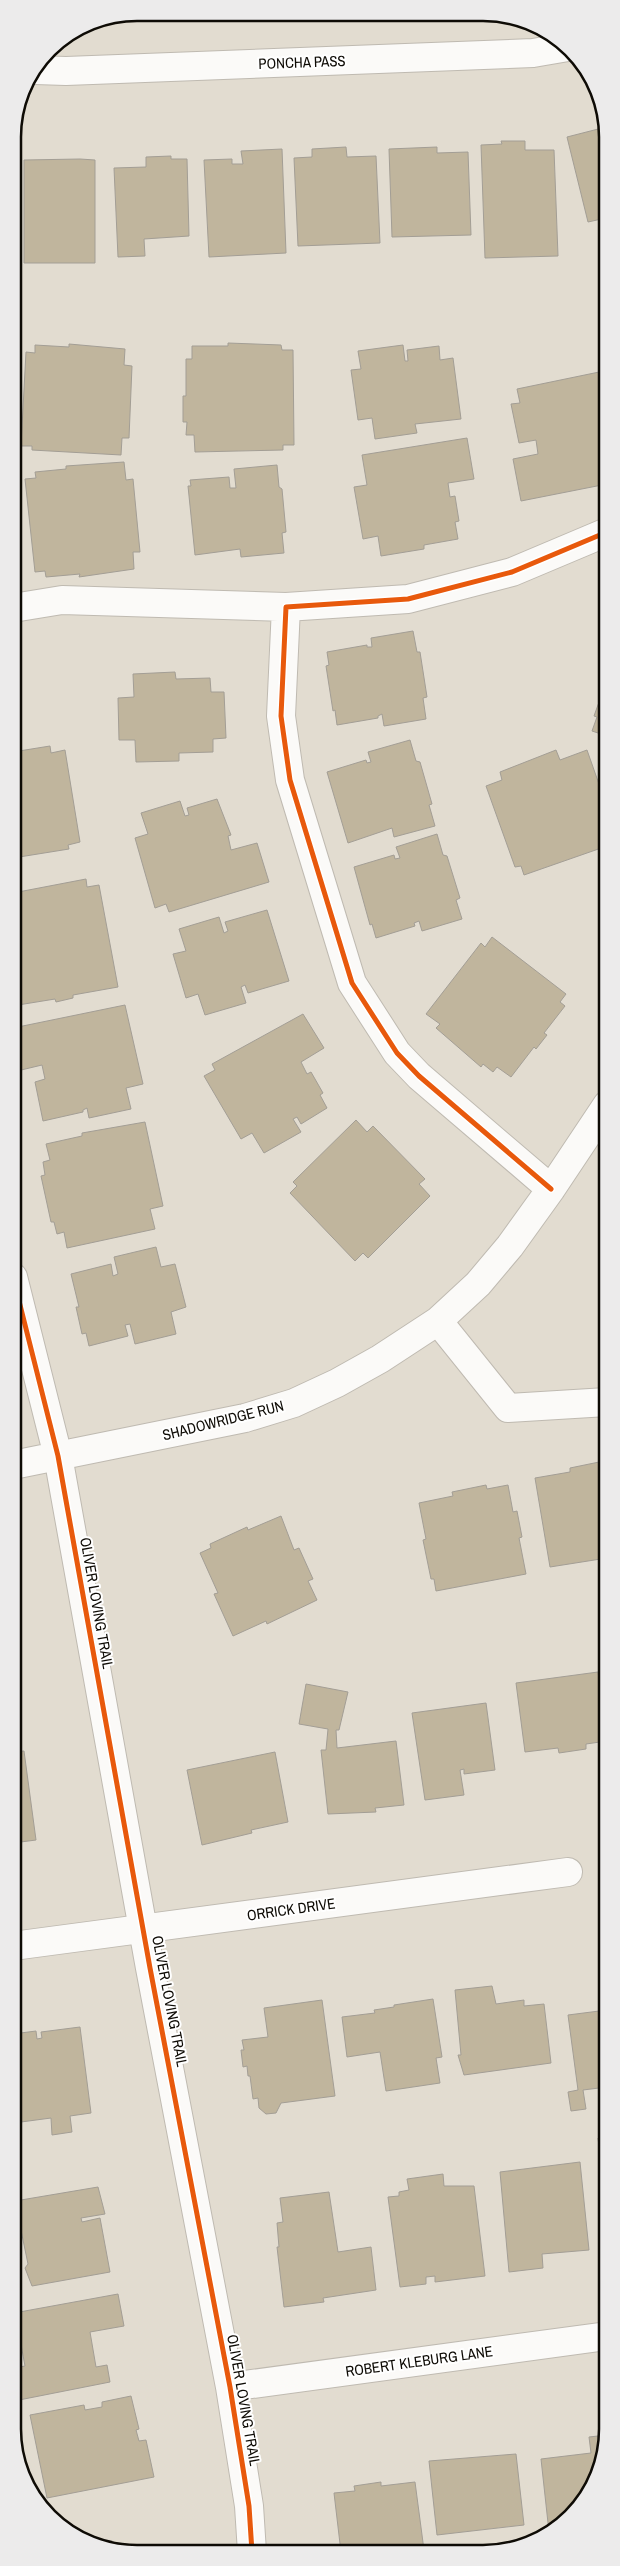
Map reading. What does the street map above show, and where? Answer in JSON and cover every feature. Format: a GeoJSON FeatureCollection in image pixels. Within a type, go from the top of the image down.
{"type":"FeatureCollection","features":[{"type":"Feature","properties":{"kind":"street","name":"PONCHA PASS"},"geometry":{"type":"LineString","coordinates":[[43,70],[86,70],[533,53],[558,49]]}},
{"type":"Feature","properties":{"kind":"street"},"geometry":{"type":"LineString","coordinates":[[21,607],[62,600],[286,608],[408,599],[512,572],[599,535]]}},
{"type":"Feature","properties":{"kind":"street"},"geometry":{"type":"LineString","coordinates":[[286,608],[281,716],[290,780],[352,984],[397,1053],[419,1076],[551,1189]]}},
{"type":"Feature","properties":{"kind":"street","name":"SHADOWRIDGE RUN"},"geometry":{"type":"LineString","coordinates":[[21,1463],[245,1418],[294,1403],[337,1383],[380,1359],[438,1321],[478,1284],[510,1246],[599,1117]]}},
{"type":"Feature","properties":{"kind":"street","name":"OLIVER LOVING TRAIL"},"geometry":{"type":"LineString","coordinates":[[21,1309],[58,1456],[143,1928],[230,2387],[249,2506],[252,2545]]}},
{"type":"Feature","properties":{"kind":"street"},"geometry":{"type":"LineString","coordinates":[[438,1321],[508,1408],[599,1402]]}},
{"type":"Feature","properties":{"kind":"street","name":"ORRICK DRIVE"},"geometry":{"type":"LineString","coordinates":[[21,1945],[568,1872]]}},
{"type":"Feature","properties":{"kind":"street","name":"ROBERT KLEBURG LANE"},"geometry":{"type":"LineString","coordinates":[[230,2387],[599,2337]]}},
{"type":"Feature","properties":{"kind":"building"},"geometry":{"type":"Polygon","coordinates":[[[598,129],[599,220],[588,222],[567,137],[598,129]]]}},
{"type":"Feature","properties":{"kind":"building"},"geometry":{"type":"Polygon","coordinates":[[[501,141],[525,141],[525,150],[554,150],[558,256],[485,258],[481,145],[502,144],[501,141]]]}},
{"type":"Feature","properties":{"kind":"building"},"geometry":{"type":"Polygon","coordinates":[[[346,147],[347,157],[376,156],[380,243],[298,246],[294,158],[312,157],[312,149],[346,147]]]}},
{"type":"Feature","properties":{"kind":"building"},"geometry":{"type":"Polygon","coordinates":[[[437,147],[437,153],[468,152],[471,235],[392,237],[389,149],[437,147]]]}},
{"type":"Feature","properties":{"kind":"building"},"geometry":{"type":"Polygon","coordinates":[[[282,149],[286,253],[209,257],[204,160],[232,159],[232,164],[243,164],[241,151],[282,149]]]}},
{"type":"Feature","properties":{"kind":"building"},"geometry":{"type":"Polygon","coordinates":[[[171,156],[171,159],[187,159],[189,236],[144,239],[145,256],[118,257],[114,168],[146,167],[146,157],[171,156]]]}},
{"type":"Feature","properties":{"kind":"building"},"geometry":{"type":"Polygon","coordinates":[[[24,160],[95,160],[95,263],[24,263],[24,160]]]}},
{"type":"Feature","properties":{"kind":"building"},"geometry":{"type":"Polygon","coordinates":[[[228,343],[281,345],[282,350],[293,350],[294,445],[283,445],[283,450],[195,452],[194,435],[186,435],[187,422],[183,422],[183,396],[186,396],[186,359],[192,359],[192,346],[228,346],[228,343]]]}},
{"type":"Feature","properties":{"kind":"building"},"geometry":{"type":"Polygon","coordinates":[[[69,344],[125,349],[124,365],[132,366],[129,438],[122,438],[121,455],[32,450],[32,446],[21,446],[26,352],[35,353],[35,345],[69,347],[69,344]]]}},
{"type":"Feature","properties":{"kind":"building"},"geometry":{"type":"Polygon","coordinates":[[[403,345],[405,361],[408,361],[407,350],[439,346],[440,360],[453,358],[461,419],[415,424],[417,433],[375,439],[372,418],[358,420],[351,370],[361,369],[358,351],[403,345]]]}},
{"type":"Feature","properties":{"kind":"building"},"geometry":{"type":"Polygon","coordinates":[[[599,372],[599,486],[521,501],[513,459],[538,454],[536,440],[519,443],[511,404],[520,403],[517,389],[599,372]]]}},
{"type":"Feature","properties":{"kind":"building"},"geometry":{"type":"Polygon","coordinates":[[[467,438],[474,479],[448,483],[450,497],[455,496],[459,521],[455,522],[458,539],[424,545],[424,549],[381,556],[378,536],[363,539],[354,487],[367,485],[362,455],[467,438]]]}},
{"type":"Feature","properties":{"kind":"building"},"geometry":{"type":"Polygon","coordinates":[[[124,462],[126,480],[133,479],[140,552],[133,552],[134,569],[79,577],[80,574],[46,577],[45,571],[35,572],[25,479],[36,478],[35,472],[66,469],[66,466],[124,462]]]}},
{"type":"Feature","properties":{"kind":"building"},"geometry":{"type":"Polygon","coordinates":[[[277,465],[279,487],[282,489],[286,532],[282,533],[284,553],[241,557],[240,549],[195,555],[188,486],[191,486],[190,480],[229,477],[230,488],[236,488],[234,469],[277,465]]]}},
{"type":"Feature","properties":{"kind":"building"},"geometry":{"type":"Polygon","coordinates":[[[413,631],[417,652],[420,652],[427,697],[423,698],[426,719],[384,726],[382,714],[378,718],[337,725],[326,666],[329,665],[327,652],[367,645],[367,647],[372,647],[371,638],[413,631]]]}},
{"type":"Feature","properties":{"kind":"building"},"geometry":{"type":"Polygon","coordinates":[[[175,672],[176,679],[210,678],[211,692],[224,692],[226,738],[213,739],[213,752],[179,753],[179,761],[136,762],[135,740],[119,740],[118,698],[134,697],[133,674],[175,672]]]}},
{"type":"Feature","properties":{"kind":"building"},"geometry":{"type":"Polygon","coordinates":[[[599,702],[599,733],[592,731],[597,717],[594,716],[599,702]]]}},
{"type":"Feature","properties":{"kind":"building"},"geometry":{"type":"Polygon","coordinates":[[[410,740],[416,761],[420,762],[432,804],[429,805],[435,826],[394,837],[392,828],[348,843],[327,772],[366,760],[367,763],[371,762],[368,752],[410,740]]]}},
{"type":"Feature","properties":{"kind":"building"},"geometry":{"type":"Polygon","coordinates":[[[50,746],[51,753],[65,750],[80,842],[68,845],[69,849],[21,857],[21,751],[50,746]]]}},
{"type":"Feature","properties":{"kind":"building"},"geometry":{"type":"Polygon","coordinates":[[[556,750],[560,760],[587,750],[599,784],[599,849],[524,875],[521,866],[515,867],[486,786],[502,780],[500,772],[556,750]]]}},
{"type":"Feature","properties":{"kind":"building"},"geometry":{"type":"Polygon","coordinates":[[[217,799],[231,835],[228,836],[231,850],[257,843],[269,882],[169,912],[166,904],[155,908],[135,838],[148,834],[141,813],[180,801],[185,816],[189,815],[187,808],[217,799]]]}},
{"type":"Feature","properties":{"kind":"building"},"geometry":{"type":"Polygon","coordinates":[[[437,834],[443,855],[447,856],[460,898],[456,900],[462,919],[422,931],[419,921],[414,923],[415,926],[376,938],[372,924],[370,925],[354,867],[394,855],[395,859],[400,858],[396,847],[437,834]]]}},
{"type":"Feature","properties":{"kind":"building"},"geometry":{"type":"Polygon","coordinates":[[[86,879],[87,887],[99,885],[118,987],[73,995],[73,998],[56,1002],[55,999],[21,1005],[21,891],[86,879]]]}},
{"type":"Feature","properties":{"kind":"building"},"geometry":{"type":"Polygon","coordinates":[[[267,910],[289,981],[248,993],[245,985],[241,987],[246,1003],[205,1015],[198,994],[186,998],[173,954],[186,951],[179,929],[219,917],[224,933],[228,931],[225,922],[267,910]]]}},
{"type":"Feature","properties":{"kind":"building"},"geometry":{"type":"Polygon","coordinates":[[[492,937],[566,994],[560,1002],[565,1006],[544,1033],[547,1035],[536,1049],[534,1047],[511,1077],[497,1067],[493,1072],[483,1064],[481,1067],[436,1028],[440,1024],[426,1014],[481,943],[485,947],[492,937]]]}},
{"type":"Feature","properties":{"kind":"building"},"geometry":{"type":"Polygon","coordinates":[[[125,1005],[143,1084],[126,1088],[131,1109],[89,1118],[87,1108],[83,1112],[43,1121],[35,1082],[45,1079],[42,1065],[21,1070],[21,1026],[125,1005]]]}},
{"type":"Feature","properties":{"kind":"building"},"geometry":{"type":"Polygon","coordinates":[[[303,1014],[324,1048],[301,1062],[307,1074],[311,1072],[323,1093],[320,1095],[327,1108],[301,1124],[297,1117],[293,1119],[301,1132],[264,1153],[252,1133],[241,1139],[204,1076],[215,1070],[212,1064],[303,1014]]]}},
{"type":"Feature","properties":{"kind":"building"},"geometry":{"type":"Polygon","coordinates":[[[356,1120],[367,1132],[373,1126],[425,1179],[419,1184],[430,1196],[368,1258],[363,1253],[355,1261],[290,1193],[297,1186],[293,1182],[356,1120]]]}},
{"type":"Feature","properties":{"kind":"building"},"geometry":{"type":"Polygon","coordinates":[[[145,1122],[163,1206],[150,1209],[155,1229],[67,1248],[64,1232],[57,1234],[54,1222],[51,1222],[41,1176],[45,1175],[43,1162],[50,1160],[46,1144],[82,1136],[82,1133],[145,1122]]]}},
{"type":"Feature","properties":{"kind":"building"},"geometry":{"type":"Polygon","coordinates":[[[156,1247],[161,1267],[175,1264],[186,1307],[171,1312],[176,1334],[135,1344],[130,1324],[125,1325],[128,1336],[89,1346],[86,1333],[82,1334],[76,1307],[79,1307],[71,1274],[111,1264],[113,1276],[118,1274],[114,1257],[156,1247]]]}},
{"type":"Feature","properties":{"kind":"building"},"geometry":{"type":"Polygon","coordinates":[[[599,1462],[599,1559],[550,1567],[535,1478],[570,1472],[570,1468],[599,1462]]]}},
{"type":"Feature","properties":{"kind":"building"},"geometry":{"type":"Polygon","coordinates":[[[486,1485],[487,1489],[508,1485],[513,1512],[517,1511],[522,1537],[519,1538],[526,1574],[436,1591],[434,1579],[431,1579],[423,1540],[426,1539],[419,1503],[453,1496],[452,1492],[486,1485]]]}},
{"type":"Feature","properties":{"kind":"building"},"geometry":{"type":"Polygon","coordinates":[[[281,1516],[294,1550],[299,1548],[313,1579],[308,1581],[317,1600],[267,1624],[266,1621],[233,1636],[214,1594],[218,1593],[200,1553],[211,1548],[210,1544],[247,1527],[248,1530],[281,1516]]]}},
{"type":"Feature","properties":{"kind":"building"},"geometry":{"type":"Polygon","coordinates":[[[598,1672],[599,1742],[586,1744],[586,1749],[559,1753],[558,1748],[525,1752],[516,1683],[598,1672]]]}},
{"type":"Feature","properties":{"kind":"building"},"geometry":{"type":"Polygon","coordinates":[[[306,1684],[348,1692],[339,1730],[336,1730],[337,1748],[396,1741],[404,1805],[375,1808],[376,1812],[328,1814],[321,1750],[326,1750],[328,1729],[299,1724],[306,1684]]]}},
{"type":"Feature","properties":{"kind":"building"},"geometry":{"type":"Polygon","coordinates":[[[486,1703],[495,1770],[464,1774],[464,1769],[460,1770],[464,1795],[425,1800],[412,1713],[486,1703]]]}},
{"type":"Feature","properties":{"kind":"building"},"geometry":{"type":"Polygon","coordinates":[[[21,1751],[24,1751],[36,1840],[21,1842],[21,1751]]]}},
{"type":"Feature","properties":{"kind":"building"},"geometry":{"type":"Polygon","coordinates":[[[275,1752],[288,1822],[251,1830],[252,1833],[202,1845],[187,1770],[275,1752]]]}},
{"type":"Feature","properties":{"kind":"building"},"geometry":{"type":"Polygon","coordinates":[[[492,1986],[496,2004],[524,2000],[524,2006],[544,2004],[551,2063],[464,2075],[458,2055],[461,2055],[455,1990],[492,1986]]]}},
{"type":"Feature","properties":{"kind":"building"},"geometry":{"type":"Polygon","coordinates":[[[433,1999],[442,2057],[436,2058],[440,2083],[386,2091],[380,2052],[347,2057],[342,2017],[375,2013],[374,2010],[394,2007],[394,2005],[433,1999]]]}},
{"type":"Feature","properties":{"kind":"building"},"geometry":{"type":"Polygon","coordinates":[[[322,2000],[335,2096],[281,2103],[276,2113],[266,2114],[259,2108],[258,2098],[253,2099],[247,2066],[243,2067],[241,2050],[244,2050],[242,2040],[268,2037],[264,2008],[322,2000]]]}},
{"type":"Feature","properties":{"kind":"building"},"geometry":{"type":"Polygon","coordinates":[[[599,2011],[599,2088],[583,2090],[586,2109],[571,2111],[568,2092],[578,2090],[568,2015],[599,2011]]]}},
{"type":"Feature","properties":{"kind":"building"},"geometry":{"type":"Polygon","coordinates":[[[80,2027],[91,2113],[70,2116],[72,2132],[52,2135],[51,2118],[21,2122],[21,2033],[36,2031],[37,2039],[42,2038],[41,2032],[80,2027]]]}},
{"type":"Feature","properties":{"kind":"building"},"geometry":{"type":"Polygon","coordinates":[[[580,2162],[589,2250],[542,2254],[543,2268],[509,2272],[500,2172],[580,2162]]]}},
{"type":"Feature","properties":{"kind":"building"},"geometry":{"type":"Polygon","coordinates":[[[443,2174],[444,2186],[474,2186],[485,2276],[435,2282],[435,2276],[426,2277],[426,2284],[400,2287],[388,2197],[399,2196],[399,2192],[409,2190],[407,2179],[443,2174]]]}},
{"type":"Feature","properties":{"kind":"building"},"geometry":{"type":"Polygon","coordinates":[[[98,2187],[105,2214],[81,2218],[82,2222],[100,2218],[110,2272],[32,2286],[25,2268],[28,2264],[21,2230],[21,2200],[98,2187]]]}},
{"type":"Feature","properties":{"kind":"building"},"geometry":{"type":"Polygon","coordinates":[[[329,2192],[338,2252],[371,2247],[376,2290],[323,2298],[324,2302],[284,2307],[277,2247],[279,2247],[277,2223],[283,2222],[280,2198],[329,2192]]]}},
{"type":"Feature","properties":{"kind":"building"},"geometry":{"type":"Polygon","coordinates":[[[118,2294],[124,2326],[90,2332],[96,2367],[107,2365],[110,2382],[21,2400],[21,2367],[25,2366],[21,2344],[21,2312],[118,2294]]]}},
{"type":"Feature","properties":{"kind":"building"},"geometry":{"type":"Polygon","coordinates":[[[131,2396],[139,2429],[136,2430],[139,2441],[146,2440],[154,2477],[47,2498],[30,2415],[84,2405],[85,2410],[102,2407],[102,2402],[131,2396]]]}},
{"type":"Feature","properties":{"kind":"building"},"geometry":{"type":"Polygon","coordinates":[[[599,2436],[597,2452],[587,2480],[575,2500],[548,2525],[541,2459],[591,2453],[589,2437],[599,2436]]]}},
{"type":"Feature","properties":{"kind":"building"},"geometry":{"type":"Polygon","coordinates":[[[516,2454],[524,2525],[437,2535],[429,2461],[516,2454]]]}},
{"type":"Feature","properties":{"kind":"building"},"geometry":{"type":"Polygon","coordinates":[[[381,2482],[381,2486],[415,2482],[423,2545],[340,2545],[334,2493],[355,2491],[354,2486],[381,2482]]]}},
{"type":"Feature","properties":{"kind":"cycle path"},"geometry":{"type":"LineString","coordinates":[[551,1189],[419,1076],[397,1053],[352,983],[290,780],[281,716],[286,607],[408,599],[512,572],[599,535]]}},
{"type":"Feature","properties":{"kind":"cycle path"},"geometry":{"type":"LineString","coordinates":[[21,1309],[58,1456],[150,1968],[230,2387],[249,2506],[252,2545]]}}]}
